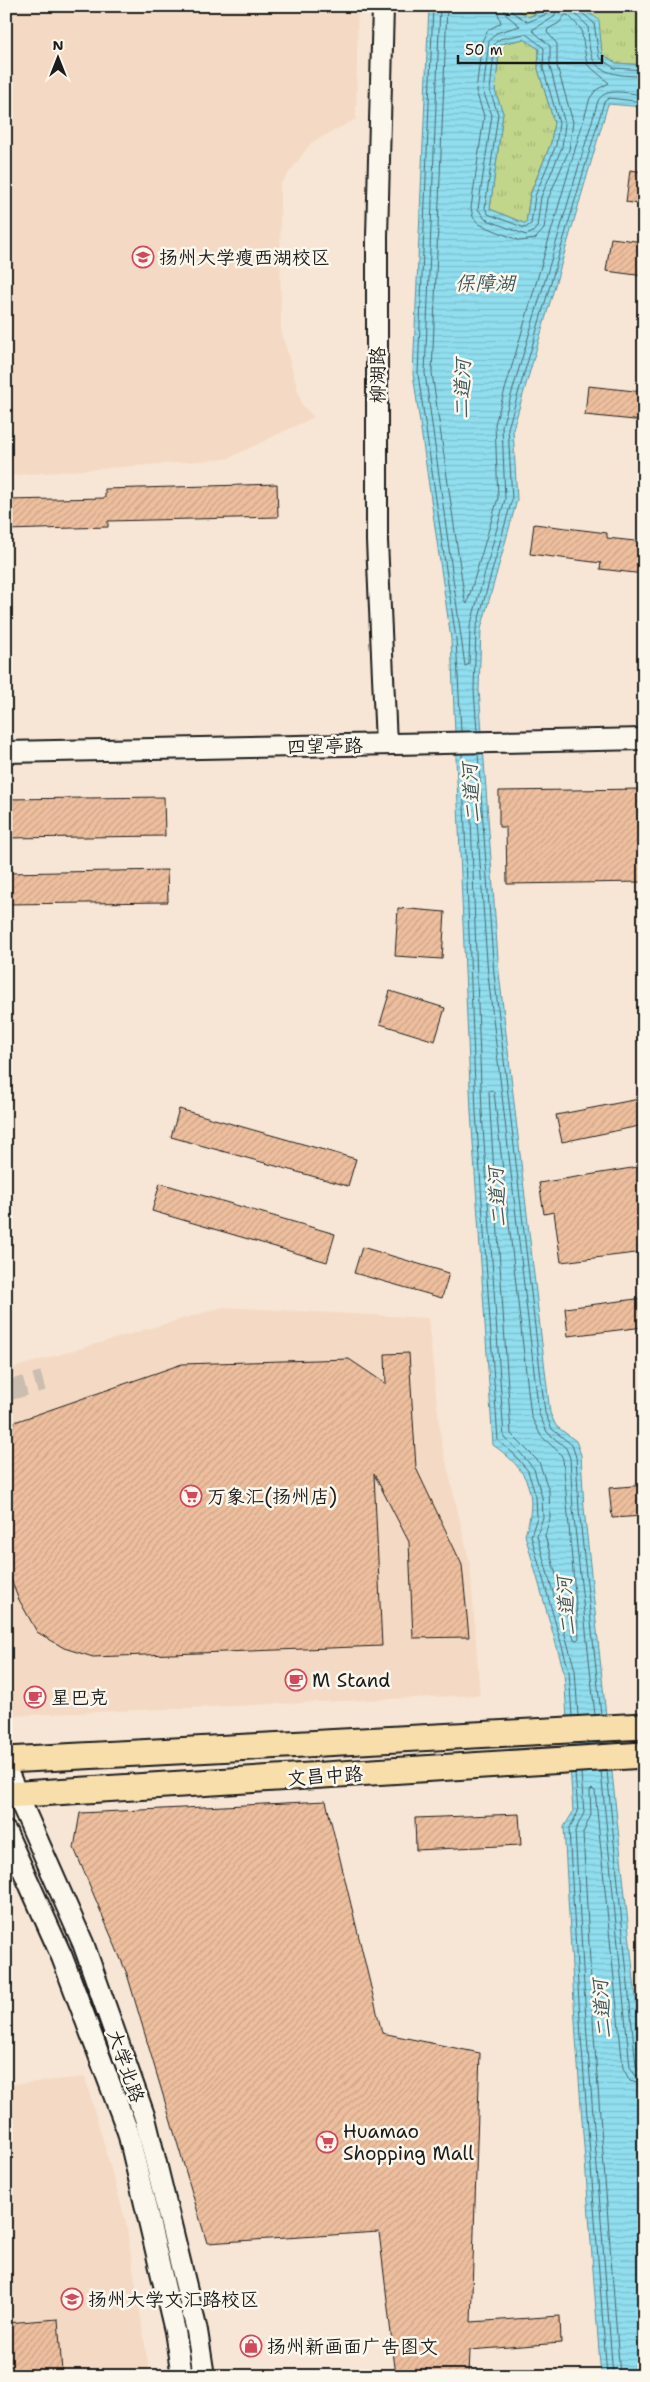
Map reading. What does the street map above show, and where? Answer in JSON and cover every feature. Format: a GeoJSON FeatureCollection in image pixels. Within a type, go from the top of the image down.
{"type":"FeatureCollection","features":[{"type":"Feature","properties":{"kind":"main road","name":"文昌中路"},"geometry":{"type":"LineString","coordinates":[[6,1760],[634,1726]]}},
{"type":"Feature","properties":{"kind":"main road","name":"文昌中路"},"geometry":{"type":"LineString","coordinates":[[12,1795],[636,1756]]}},
{"type":"Feature","properties":{"kind":"street","name":"柳湖路"},"geometry":{"type":"LineString","coordinates":[[383,6],[377,236],[377,541],[386,744]]}},
{"type":"Feature","properties":{"kind":"street","name":"四望亭路"},"geometry":{"type":"LineString","coordinates":[[6,752],[644,739]]}},
{"type":"Feature","properties":{"kind":"street","name":"大学北路"},"geometry":{"type":"LineString","coordinates":[[6,1769],[12,1795],[83,1942],[145,2118],[197,2331],[204,2376]]}},
{"type":"Feature","properties":{"kind":"street","name":"大学北路"},"geometry":{"type":"LineString","coordinates":[[6,1832],[62,1956],[128,2132],[175,2331],[182,2376]]}},
{"type":"Feature","properties":{"kind":"shaded area","name":"扬州大学瘦西湖校区"},"geometry":{"type":"Polygon","coordinates":[[[6,6],[358,6],[356,119],[311,143],[280,185],[281,329],[302,405],[314,417],[227,459],[6,476],[6,6]]]}},
{"type":"Feature","properties":{"kind":"shaded area"},"geometry":{"type":"Polygon","coordinates":[[[223,1307],[428,1318],[441,1440],[470,1563],[480,1695],[7,1716],[6,1370],[223,1307]]]}},
{"type":"Feature","properties":{"kind":"shaded area","name":"扬州大学文汇路校区"},"geometry":{"type":"Polygon","coordinates":[[[85,2077],[126,2222],[150,2376],[6,2376],[6,2085],[85,2077]]]}},
{"type":"Feature","properties":{"kind":"green space"},"geometry":{"type":"Polygon","coordinates":[[[511,6],[551,6],[528,17],[511,6]]]}},
{"type":"Feature","properties":{"kind":"green space"},"geometry":{"type":"Polygon","coordinates":[[[574,6],[644,6],[644,65],[616,63],[602,54],[598,20],[584,8],[574,6]]]}},
{"type":"Feature","properties":{"kind":"green space"},"geometry":{"type":"Polygon","coordinates":[[[524,39],[539,49],[538,69],[554,122],[551,143],[530,194],[526,224],[490,209],[503,113],[495,91],[500,44],[524,39]]]}},
{"type":"Feature","properties":{"kind":"water"},"geometry":{"type":"Polygon","coordinates":[[[429,6],[511,6],[529,17],[556,7],[565,6],[581,9],[599,20],[602,54],[616,63],[644,65],[644,107],[608,104],[513,429],[517,500],[481,629],[479,690],[499,973],[550,1413],[556,1426],[576,1441],[581,1455],[584,1508],[636,1999],[644,2096],[644,2376],[602,2376],[600,2365],[576,2038],[564,1827],[573,1812],[564,1672],[525,1535],[531,1507],[527,1484],[515,1463],[493,1445],[471,1112],[451,639],[413,374],[429,6]],[[524,39],[500,44],[495,91],[503,113],[490,209],[526,224],[530,195],[551,143],[554,122],[538,69],[539,49],[524,39]]]}},
{"type":"Feature","properties":{"kind":"building"},"geometry":{"type":"Polygon","coordinates":[[[630,170],[644,172],[644,205],[626,202],[630,170]]]}},
{"type":"Feature","properties":{"kind":"building"},"geometry":{"type":"Polygon","coordinates":[[[611,238],[644,242],[644,276],[606,271],[611,238]]]}},
{"type":"Feature","properties":{"kind":"building"},"geometry":{"type":"Polygon","coordinates":[[[588,386],[644,392],[644,421],[585,415],[588,386]]]}},
{"type":"Feature","properties":{"kind":"building"},"geometry":{"type":"Polygon","coordinates":[[[277,484],[278,517],[108,521],[108,527],[6,530],[6,500],[105,498],[105,489],[277,484]]]}},
{"type":"Feature","properties":{"kind":"building"},"geometry":{"type":"Polygon","coordinates":[[[534,524],[607,533],[607,538],[644,542],[644,574],[600,569],[601,563],[530,554],[534,524]]]}},
{"type":"Feature","properties":{"kind":"building"},"geometry":{"type":"Polygon","coordinates":[[[644,789],[644,882],[507,884],[506,827],[499,827],[499,791],[644,789]]]}},
{"type":"Feature","properties":{"kind":"building"},"geometry":{"type":"Polygon","coordinates":[[[164,797],[165,836],[6,838],[6,799],[164,797]]]}},
{"type":"Feature","properties":{"kind":"building"},"geometry":{"type":"Polygon","coordinates":[[[167,870],[168,902],[6,904],[6,873],[167,870]]]}},
{"type":"Feature","properties":{"kind":"building"},"geometry":{"type":"Polygon","coordinates":[[[398,908],[445,912],[442,959],[395,956],[398,908]]]}},
{"type":"Feature","properties":{"kind":"building"},"geometry":{"type":"Polygon","coordinates":[[[390,991],[445,1008],[435,1041],[380,1024],[390,991]]]}},
{"type":"Feature","properties":{"kind":"building"},"geometry":{"type":"Polygon","coordinates":[[[644,1098],[644,1125],[562,1142],[556,1115],[644,1098]]]}},
{"type":"Feature","properties":{"kind":"building"},"geometry":{"type":"Polygon","coordinates":[[[179,1109],[356,1159],[348,1186],[171,1137],[179,1109]]]}},
{"type":"Feature","properties":{"kind":"building"},"geometry":{"type":"Polygon","coordinates":[[[644,1166],[644,1252],[561,1262],[554,1212],[544,1214],[539,1183],[644,1166]]]}},
{"type":"Feature","properties":{"kind":"building"},"geometry":{"type":"Polygon","coordinates":[[[160,1183],[335,1234],[327,1262],[152,1211],[160,1183]]]}},
{"type":"Feature","properties":{"kind":"building"},"geometry":{"type":"Polygon","coordinates":[[[362,1247],[449,1273],[442,1298],[354,1273],[362,1247]]]}},
{"type":"Feature","properties":{"kind":"building"},"geometry":{"type":"Polygon","coordinates":[[[644,1298],[644,1327],[568,1336],[565,1308],[644,1298]]]}},
{"type":"Feature","properties":{"kind":"building","name":"万象汇(扬州店)"},"geometry":{"type":"Polygon","coordinates":[[[409,1353],[416,1468],[462,1565],[469,1637],[413,1638],[409,1542],[374,1474],[382,1646],[93,1657],[64,1648],[37,1632],[18,1598],[6,1566],[6,1425],[182,1364],[349,1359],[386,1384],[385,1354],[409,1353]]]}},
{"type":"Feature","properties":{"kind":"building"},"geometry":{"type":"Polygon","coordinates":[[[644,1485],[644,1516],[612,1518],[609,1488],[644,1485]]]}},
{"type":"Feature","properties":{"kind":"building","name":"Huamao Shopping Mall"},"geometry":{"type":"Polygon","coordinates":[[[326,1801],[382,2033],[480,2053],[471,2322],[560,2316],[561,2343],[470,2350],[469,2376],[396,2376],[379,2232],[207,2243],[127,1974],[74,1848],[80,1813],[326,1801]]]}},
{"type":"Feature","properties":{"kind":"building"},"geometry":{"type":"Polygon","coordinates":[[[519,1814],[521,1845],[416,1850],[415,1818],[519,1814]]]}},
{"type":"Feature","properties":{"kind":"building"},"geometry":{"type":"Polygon","coordinates":[[[58,2319],[62,2372],[6,2376],[6,2323],[58,2319]]]}},
{"type":"Feature","properties":{"kind":"tunnel"},"geometry":{"type":"LineString","coordinates":[[6,1391],[43,1381]]}},
{"type":"Feature","properties":{"kind":"place","name":"扬州大学瘦西湖校区"},"geometry":{"type":"Point","coordinates":[143,257]}},
{"type":"Feature","properties":{"kind":"place","name":"万象汇(扬州店)"},"geometry":{"type":"Point","coordinates":[191,1496]}},
{"type":"Feature","properties":{"kind":"place","name":"M Stand"},"geometry":{"type":"Point","coordinates":[296,1680]}},
{"type":"Feature","properties":{"kind":"place","name":"星巴克"},"geometry":{"type":"Point","coordinates":[35,1697]}},
{"type":"Feature","properties":{"kind":"place","name":"Huamao Shopping Mall"},"geometry":{"type":"Point","coordinates":[327,2142]}},
{"type":"Feature","properties":{"kind":"place","name":"扬州大学文汇路校区"},"geometry":{"type":"Point","coordinates":[72,2299]}},
{"type":"Feature","properties":{"kind":"place","name":"扬州新画面广告图文"},"geometry":{"type":"Point","coordinates":[251,2346]}},
{"type":"Feature","properties":{"kind":"water label","name":"保障湖"},"geometry":{"type":"Point","coordinates":[485,283]}},
{"type":"Feature","properties":{"kind":"water label","name":"二道河"},"geometry":{"type":"Point","coordinates":[462,389]}},
{"type":"Feature","properties":{"kind":"water label","name":"二道河"},"geometry":{"type":"Point","coordinates":[471,793]}},
{"type":"Feature","properties":{"kind":"water label","name":"二道河"},"geometry":{"type":"Point","coordinates":[497,1197]}},
{"type":"Feature","properties":{"kind":"water label","name":"二道河"},"geometry":{"type":"Point","coordinates":[566,1606]}},
{"type":"Feature","properties":{"kind":"water label","name":"二道河"},"geometry":{"type":"Point","coordinates":[602,2009]}}]}
